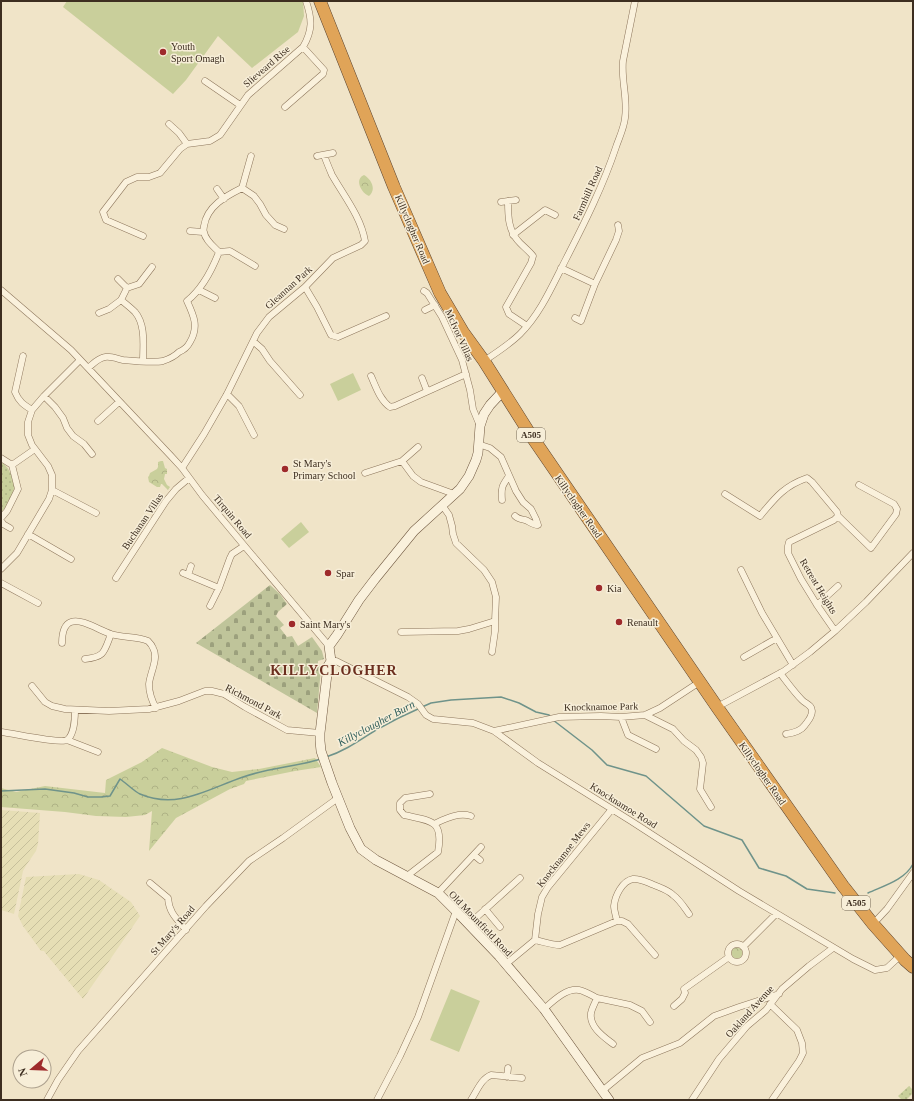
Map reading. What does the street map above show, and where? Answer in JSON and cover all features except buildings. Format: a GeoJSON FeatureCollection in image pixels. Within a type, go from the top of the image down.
{"type":"FeatureCollection","features":[{"type":"Feature","properties":{"kind":"highway","name":"Killyclogher Road"},"geometry":{"type":"LineString","coordinates":[[320,1],[394,187],[440,293],[463,332],[484,361],[530,434],[717,707],[843,886],[873,924],[913,967]]}},
{"type":"Feature","properties":{"kind":"street","name":"Slieveard Rise"},"geometry":{"type":"LineString","coordinates":[[187,144],[210,141],[220,135],[248,95],[303,47],[308,38],[311,21],[306,1]]}},
{"type":"Feature","properties":{"kind":"street","name":"Farmhill Road"},"geometry":{"type":"LineString","coordinates":[[484,361],[519,335],[546,298],[600,190],[611,164],[625,120],[626,107],[622,66],[635,1]]}},
{"type":"Feature","properties":{"kind":"street"},"geometry":{"type":"LineString","coordinates":[[285,108],[323,74],[324,70],[303,47]]}},
{"type":"Feature","properties":{"kind":"street"},"geometry":{"type":"LineString","coordinates":[[205,81],[240,106]]}},
{"type":"Feature","properties":{"kind":"street"},"geometry":{"type":"LineString","coordinates":[[143,236],[106,220],[103,212],[126,182],[136,177],[149,177],[160,173],[180,148],[187,144],[179,133],[169,124]]}},
{"type":"Feature","properties":{"kind":"street"},"geometry":{"type":"LineString","coordinates":[[317,156],[333,153]]}},
{"type":"Feature","properties":{"kind":"street","name":"Gleannan Park"},"geometry":{"type":"LineString","coordinates":[[182,468],[227,394],[254,342],[257,333],[269,317],[305,287],[333,258],[361,245],[365,241],[361,227],[354,212],[331,173],[324,155]]}},
{"type":"Feature","properties":{"kind":"street"},"geometry":{"type":"LineString","coordinates":[[251,156],[242,188],[212,207],[205,221],[203,232],[208,242],[219,252],[230,251],[255,266]]}},
{"type":"Feature","properties":{"kind":"street"},"geometry":{"type":"LineString","coordinates":[[242,188],[254,196],[266,215],[275,225],[284,229]]}},
{"type":"Feature","properties":{"kind":"street"},"geometry":{"type":"LineString","coordinates":[[217,189],[224,199]]}},
{"type":"Feature","properties":{"kind":"street"},"geometry":{"type":"LineString","coordinates":[[516,200],[504,201],[511,229],[519,242],[529,250],[533,256],[531,263],[506,307],[509,314],[527,326]]}},
{"type":"Feature","properties":{"kind":"street"},"geometry":{"type":"LineString","coordinates":[[514,235],[545,210],[555,215]]}},
{"type":"Feature","properties":{"kind":"street"},"geometry":{"type":"LineString","coordinates":[[575,318],[581,321],[595,284],[620,231],[618,224]]}},
{"type":"Feature","properties":{"kind":"street"},"geometry":{"type":"LineString","coordinates":[[190,231],[203,232]]}},
{"type":"Feature","properties":{"kind":"street"},"geometry":{"type":"LineString","coordinates":[[88,368],[99,358],[107,356],[122,360],[162,361],[184,349],[194,335],[195,328],[195,320],[187,301],[199,290],[219,252]]}},
{"type":"Feature","properties":{"kind":"street"},"geometry":{"type":"LineString","coordinates":[[126,288],[139,284],[152,267]]}},
{"type":"Feature","properties":{"kind":"street"},"geometry":{"type":"LineString","coordinates":[[561,268],[595,284]]}},
{"type":"Feature","properties":{"kind":"street"},"geometry":{"type":"LineString","coordinates":[[118,279],[126,288]]}},
{"type":"Feature","properties":{"kind":"street"},"geometry":{"type":"LineString","coordinates":[[305,287],[331,335],[338,337],[386,316]]}},
{"type":"Feature","properties":{"kind":"street"},"geometry":{"type":"LineString","coordinates":[[99,313],[109,309],[121,300],[126,288]]}},
{"type":"Feature","properties":{"kind":"street","name":"Tirquin Road"},"geometry":{"type":"LineString","coordinates":[[1,290],[62,342],[182,468],[244,546],[329,646]]}},
{"type":"Feature","properties":{"kind":"street"},"geometry":{"type":"LineString","coordinates":[[199,290],[215,298]]}},
{"type":"Feature","properties":{"kind":"street","name":"McIvor Villas"},"geometry":{"type":"LineString","coordinates":[[424,291],[427,292],[442,317],[462,360],[470,390],[473,410],[480,426]]}},
{"type":"Feature","properties":{"kind":"street"},"geometry":{"type":"LineString","coordinates":[[121,300],[136,313],[140,322],[143,333],[143,361]]}},
{"type":"Feature","properties":{"kind":"street","name":"McIvor Villas"},"geometry":{"type":"LineString","coordinates":[[425,310],[435,305]]}},
{"type":"Feature","properties":{"kind":"street"},"geometry":{"type":"LineString","coordinates":[[254,342],[262,349],[270,361],[300,395]]}},
{"type":"Feature","properties":{"kind":"street"},"geometry":{"type":"LineString","coordinates":[[23,356],[15,392],[17,398],[22,404],[32,410]]}},
{"type":"Feature","properties":{"kind":"street"},"geometry":{"type":"LineString","coordinates":[[1,569],[17,553],[49,499],[52,490],[52,475],[48,466],[32,445],[28,435],[28,422],[32,410],[80,360]]}},
{"type":"Feature","properties":{"kind":"street","name":"McIvor Villas"},"geometry":{"type":"LineString","coordinates":[[372,376],[381,398],[390,407],[466,374]]}},
{"type":"Feature","properties":{"kind":"street"},"geometry":{"type":"LineString","coordinates":[[422,378],[428,391]]}},
{"type":"Feature","properties":{"kind":"street"},"geometry":{"type":"LineString","coordinates":[[331,661],[329,646],[375,579],[414,531],[460,489],[469,476],[476,460],[480,426],[484,414],[490,404],[503,391]]}},
{"type":"Feature","properties":{"kind":"street"},"geometry":{"type":"LineString","coordinates":[[227,394],[239,406],[254,435]]}},
{"type":"Feature","properties":{"kind":"street"},"geometry":{"type":"LineString","coordinates":[[44,396],[63,418],[67,428],[73,436],[84,444],[92,454]]}},
{"type":"Feature","properties":{"kind":"street"},"geometry":{"type":"LineString","coordinates":[[98,421],[119,402]]}},
{"type":"Feature","properties":{"kind":"street"},"geometry":{"type":"LineString","coordinates":[[478,444],[490,448],[501,458],[523,502],[531,509],[538,525],[533,525],[525,520],[520,520],[515,516]]}},
{"type":"Feature","properties":{"kind":"street"},"geometry":{"type":"LineString","coordinates":[[365,473],[402,461],[418,447]]}},
{"type":"Feature","properties":{"kind":"street"},"geometry":{"type":"LineString","coordinates":[[12,465],[35,449]]}},
{"type":"Feature","properties":{"kind":"street"},"geometry":{"type":"LineString","coordinates":[[1,458],[12,465],[18,489],[7,511],[1,519],[3,524],[10,528]]}},
{"type":"Feature","properties":{"kind":"street"},"geometry":{"type":"LineString","coordinates":[[402,461],[413,476],[421,482],[454,494]]}},
{"type":"Feature","properties":{"kind":"street"},"geometry":{"type":"LineString","coordinates":[[502,500],[502,484],[509,476]]}},
{"type":"Feature","properties":{"kind":"street","name":"Buchanan Villas"},"geometry":{"type":"LineString","coordinates":[[116,578],[166,501],[176,489],[189,478]]}},
{"type":"Feature","properties":{"kind":"street"},"geometry":{"type":"LineString","coordinates":[[725,494],[760,516],[783,490],[800,480],[807,478],[837,512],[838,516],[871,548],[896,514],[897,509],[894,504],[859,485]]}},
{"type":"Feature","properties":{"kind":"street"},"geometry":{"type":"LineString","coordinates":[[52,490],[96,513]]}},
{"type":"Feature","properties":{"kind":"street"},"geometry":{"type":"LineString","coordinates":[[442,505],[449,515],[456,543],[484,570],[492,582],[496,597],[496,631],[492,652]]}},
{"type":"Feature","properties":{"kind":"street","name":"Retreat Heights"},"geometry":{"type":"LineString","coordinates":[[835,631],[801,579],[788,553],[788,546],[789,542],[834,520],[838,516]]}},
{"type":"Feature","properties":{"kind":"street"},"geometry":{"type":"LineString","coordinates":[[28,534],[71,559]]}},
{"type":"Feature","properties":{"kind":"street"},"geometry":{"type":"LineString","coordinates":[[210,606],[219,588],[232,554],[244,546]]}},
{"type":"Feature","properties":{"kind":"street"},"geometry":{"type":"LineString","coordinates":[[717,707],[780,673],[810,652],[866,602],[913,553]]}},
{"type":"Feature","properties":{"kind":"street"},"geometry":{"type":"LineString","coordinates":[[191,566],[185,574],[219,588]]}},
{"type":"Feature","properties":{"kind":"street"},"geometry":{"type":"LineString","coordinates":[[741,570],[762,613],[793,665]]}},
{"type":"Feature","properties":{"kind":"street"},"geometry":{"type":"LineString","coordinates":[[1,583],[38,603]]}},
{"type":"Feature","properties":{"kind":"street"},"geometry":{"type":"LineString","coordinates":[[817,605],[838,586]]}},
{"type":"Feature","properties":{"kind":"street"},"geometry":{"type":"LineString","coordinates":[[62,643],[66,625],[77,621],[86,623],[111,634],[149,642],[155,651],[155,658],[149,684],[156,708]]}},
{"type":"Feature","properties":{"kind":"street"},"geometry":{"type":"LineString","coordinates":[[401,632],[458,631],[470,629],[495,621]]}},
{"type":"Feature","properties":{"kind":"street"},"geometry":{"type":"LineString","coordinates":[[85,659],[95,658],[100,655],[105,649],[111,634]]}},
{"type":"Feature","properties":{"kind":"street"},"geometry":{"type":"LineString","coordinates":[[744,657],[777,638]]}},
{"type":"Feature","properties":{"kind":"street","name":"Knocknamoe Road"},"geometry":{"type":"LineString","coordinates":[[331,661],[336,661],[401,693],[418,704],[426,715],[433,719],[473,723],[494,731],[538,764],[612,809],[739,892],[833,948],[875,970],[887,968],[901,955]]}},
{"type":"Feature","properties":{"kind":"street","name":"Old Mountfield Road"},"geometry":{"type":"LineString","coordinates":[[331,661],[328,666],[320,741],[323,758],[338,798],[350,828],[361,849],[376,860],[438,894],[469,924],[506,964],[544,1009],[609,1100]]}},
{"type":"Feature","properties":{"kind":"street"},"geometry":{"type":"LineString","coordinates":[[780,673],[802,700],[809,704],[812,710],[810,718],[802,729],[786,734]]}},
{"type":"Feature","properties":{"kind":"street","name":"Knocknamoe Park"},"geometry":{"type":"LineString","coordinates":[[494,731],[556,717],[600,716],[621,718],[645,715],[660,708],[701,683]]}},
{"type":"Feature","properties":{"kind":"street","name":"Richmond Park"},"geometry":{"type":"LineString","coordinates":[[32,686],[45,702],[52,706],[75,710],[109,711],[156,708],[205,691],[212,691],[224,694],[287,730],[320,732]]}},
{"type":"Feature","properties":{"kind":"street"},"geometry":{"type":"LineString","coordinates":[[67,740],[72,730],[75,710]]}},
{"type":"Feature","properties":{"kind":"street"},"geometry":{"type":"LineString","coordinates":[[645,715],[673,729],[684,741],[696,750],[703,763],[700,789],[711,807]]}},
{"type":"Feature","properties":{"kind":"street"},"geometry":{"type":"LineString","coordinates":[[621,718],[628,734],[656,750]]}},
{"type":"Feature","properties":{"kind":"street"},"geometry":{"type":"LineString","coordinates":[[1,732],[59,741],[67,740],[98,752]]}},
{"type":"Feature","properties":{"kind":"street"},"geometry":{"type":"LineString","coordinates":[[407,876],[438,852],[439,835],[436,826],[431,821],[404,815],[400,810],[400,803],[405,798],[430,794]]}},
{"type":"Feature","properties":{"kind":"street","name":"St Mary's Road"},"geometry":{"type":"LineString","coordinates":[[47,1100],[58,1080],[78,1051],[206,906],[249,861],[284,838],[338,798]]}},
{"type":"Feature","properties":{"kind":"street","name":"Knocknamoe Mews"},"geometry":{"type":"LineString","coordinates":[[535,940],[538,914],[542,897],[548,887],[612,809]]}},
{"type":"Feature","properties":{"kind":"street"},"geometry":{"type":"LineString","coordinates":[[434,824],[454,816],[471,816]]}},
{"type":"Feature","properties":{"kind":"street"},"geometry":{"type":"LineString","coordinates":[[438,894],[481,847]]}},
{"type":"Feature","properties":{"kind":"street"},"geometry":{"type":"LineString","coordinates":[[474,855],[480,860]]}},
{"type":"Feature","properties":{"kind":"street"},"geometry":{"type":"LineString","coordinates":[[873,924],[887,909],[913,873]]}},
{"type":"Feature","properties":{"kind":"street"},"geometry":{"type":"LineString","coordinates":[[469,924],[520,878]]}},
{"type":"Feature","properties":{"kind":"street"},"geometry":{"type":"LineString","coordinates":[[617,921],[614,907],[616,897],[623,886],[632,879],[639,879],[672,893],[689,914]]}},
{"type":"Feature","properties":{"kind":"street"},"geometry":{"type":"LineString","coordinates":[[150,883],[168,898],[171,912],[186,930]]}},
{"type":"Feature","properties":{"kind":"street"},"geometry":{"type":"LineString","coordinates":[[485,909],[500,927]]}},
{"type":"Feature","properties":{"kind":"street"},"geometry":{"type":"LineString","coordinates":[[377,1100],[418,1017],[456,911]]}},
{"type":"Feature","properties":{"kind":"street"},"geometry":{"type":"LineString","coordinates":[[743,947],[776,914]]}},
{"type":"Feature","properties":{"kind":"street"},"geometry":{"type":"LineString","coordinates":[[506,964],[535,940],[551,945],[560,945],[617,921],[622,921],[628,924],[655,955]]}},
{"type":"Feature","properties":{"kind":"street"},"geometry":{"type":"LineString","coordinates":[[737,944],[743,947],[746,955],[744,959],[736,962],[729,957],[729,950],[733,945],[737,944]]}},
{"type":"Feature","properties":{"kind":"street","name":"Oakland Avenue"},"geometry":{"type":"LineString","coordinates":[[692,1100],[719,1059],[747,1026],[766,1010],[782,989],[833,948]]}},
{"type":"Feature","properties":{"kind":"street"},"geometry":{"type":"LineString","coordinates":[[674,1006],[682,999],[685,993],[684,989],[729,957]]}},
{"type":"Feature","properties":{"kind":"street"},"geometry":{"type":"LineString","coordinates":[[544,1009],[560,996],[574,990],[580,990],[597,998],[630,1005],[642,1011],[650,1022]]}},
{"type":"Feature","properties":{"kind":"street"},"geometry":{"type":"LineString","coordinates":[[602,1091],[642,1058],[680,1043],[714,1016],[778,994]]}},
{"type":"Feature","properties":{"kind":"street"},"geometry":{"type":"LineString","coordinates":[[597,998],[591,1015],[591,1020],[597,1031],[613,1044]]}},
{"type":"Feature","properties":{"kind":"street"},"geometry":{"type":"LineString","coordinates":[[770,1004],[797,1030],[802,1043],[803,1053],[772,1100]]}},
{"type":"Feature","properties":{"kind":"street"},"geometry":{"type":"LineString","coordinates":[[507,1077],[508,1068]]}},
{"type":"Feature","properties":{"kind":"street"},"geometry":{"type":"LineString","coordinates":[[471,1100],[486,1077],[491,1075],[522,1078]]}},
{"type":"Feature","properties":{"kind":"shaded area"},"geometry":{"type":"Polygon","coordinates":[[[1,810],[40,813],[38,844],[36,851],[23,871],[14,914],[1,910],[1,810]]]}},
{"type":"Feature","properties":{"kind":"shaded area"},"geometry":{"type":"Polygon","coordinates":[[[79,874],[99,880],[131,902],[140,916],[83,999],[44,951],[41,951],[23,926],[18,916],[26,877],[79,874]]]}},
{"type":"Feature","properties":{"kind":"green space","name":"Youth Sport Omagh"},"geometry":{"type":"Polygon","coordinates":[[[67,1],[303,1],[304,16],[298,32],[252,68],[218,36],[186,80],[173,94],[63,7],[67,1]]]}},
{"type":"Feature","properties":{"kind":"green space"},"geometry":{"type":"Polygon","coordinates":[[[364,175],[369,179],[373,187],[373,190],[369,196],[363,192],[359,183],[359,180],[364,175]]]}},
{"type":"Feature","properties":{"kind":"green space"},"geometry":{"type":"Polygon","coordinates":[[[353,373],[361,390],[338,401],[330,384],[353,373]]]}},
{"type":"Feature","properties":{"kind":"green space"},"geometry":{"type":"Polygon","coordinates":[[[163,461],[165,468],[167,469],[167,474],[165,474],[164,479],[170,487],[168,490],[162,484],[160,487],[157,487],[149,482],[148,477],[150,473],[157,469],[158,462],[163,461]]]}},
{"type":"Feature","properties":{"kind":"green space"},"geometry":{"type":"Polygon","coordinates":[[[1,462],[9,470],[13,479],[14,490],[1,513],[1,462]]]}},
{"type":"Feature","properties":{"kind":"green space"},"geometry":{"type":"Polygon","coordinates":[[[301,522],[309,532],[289,548],[281,539],[301,522]]]}},
{"type":"Feature","properties":{"kind":"green space"},"geometry":{"type":"Polygon","coordinates":[[[270,585],[280,594],[287,604],[278,612],[276,616],[284,625],[280,628],[287,637],[292,636],[298,646],[312,637],[322,651],[324,659],[318,661],[321,668],[317,713],[196,643],[270,585]]]}},
{"type":"Feature","properties":{"kind":"green space"},"geometry":{"type":"Polygon","coordinates":[[[162,748],[212,767],[232,772],[259,769],[315,758],[321,767],[246,781],[244,784],[230,789],[176,818],[149,851],[152,811],[145,815],[126,817],[96,816],[1,807],[1,788],[16,792],[45,786],[105,793],[106,780],[142,762],[162,748]]]}},
{"type":"Feature","properties":{"kind":"green space"},"geometry":{"type":"Polygon","coordinates":[[[737,947],[741,949],[743,953],[741,957],[737,959],[733,957],[731,953],[733,949],[737,947]]]}},
{"type":"Feature","properties":{"kind":"green space"},"geometry":{"type":"Polygon","coordinates":[[[451,989],[480,1001],[459,1052],[430,1040],[451,989]]]}},
{"type":"Feature","properties":{"kind":"green space"},"geometry":{"type":"Polygon","coordinates":[[[909,1086],[913,1090],[913,1093],[906,1100],[902,1100],[898,1096],[909,1086]]]}},
{"type":"Feature","properties":{"kind":"waterway","name":"Killyclougher Burn"},"geometry":{"type":"LineString","coordinates":[[422,707],[431,703],[451,700],[501,697],[551,717]]}},
{"type":"Feature","properties":{"kind":"waterway","name":"Killyclougher Burn"},"geometry":{"type":"LineString","coordinates":[[326,757],[333,755],[381,727],[418,709]]}},
{"type":"Feature","properties":{"kind":"waterway","name":"Killyclougher Burn"},"geometry":{"type":"LineString","coordinates":[[553,720],[592,750],[607,765],[646,776],[704,826],[742,840],[759,868],[786,876],[807,889],[835,893]]}},
{"type":"Feature","properties":{"kind":"waterway","name":"Killyclougher Burn"},"geometry":{"type":"LineString","coordinates":[[1,791],[45,789],[74,793],[88,797],[101,797],[110,796],[120,779],[140,794],[167,800],[180,799],[205,792],[252,774],[321,759]]}},
{"type":"Feature","properties":{"kind":"waterway"},"geometry":{"type":"LineString","coordinates":[[868,893],[899,878],[905,874],[913,864]]}},
{"type":"Feature","properties":{"kind":"place","name":"Youth Sport Omagh"},"geometry":{"type":"Point","coordinates":[163,52]}},
{"type":"Feature","properties":{"kind":"place","name":"St Mary's Primary School"},"geometry":{"type":"Point","coordinates":[285,469]}},
{"type":"Feature","properties":{"kind":"place","name":"Spar"},"geometry":{"type":"Point","coordinates":[328,573]}},
{"type":"Feature","properties":{"kind":"place","name":"Kia"},"geometry":{"type":"Point","coordinates":[599,588]}},
{"type":"Feature","properties":{"kind":"place","name":"Renault"},"geometry":{"type":"Point","coordinates":[619,622]}},
{"type":"Feature","properties":{"kind":"place","name":"Saint Mary's"},"geometry":{"type":"Point","coordinates":[292,624]}},
{"type":"Feature","properties":{"kind":"district","name":"KILLYCLOGHER"},"geometry":{"type":"Point","coordinates":[334,670]}}]}
